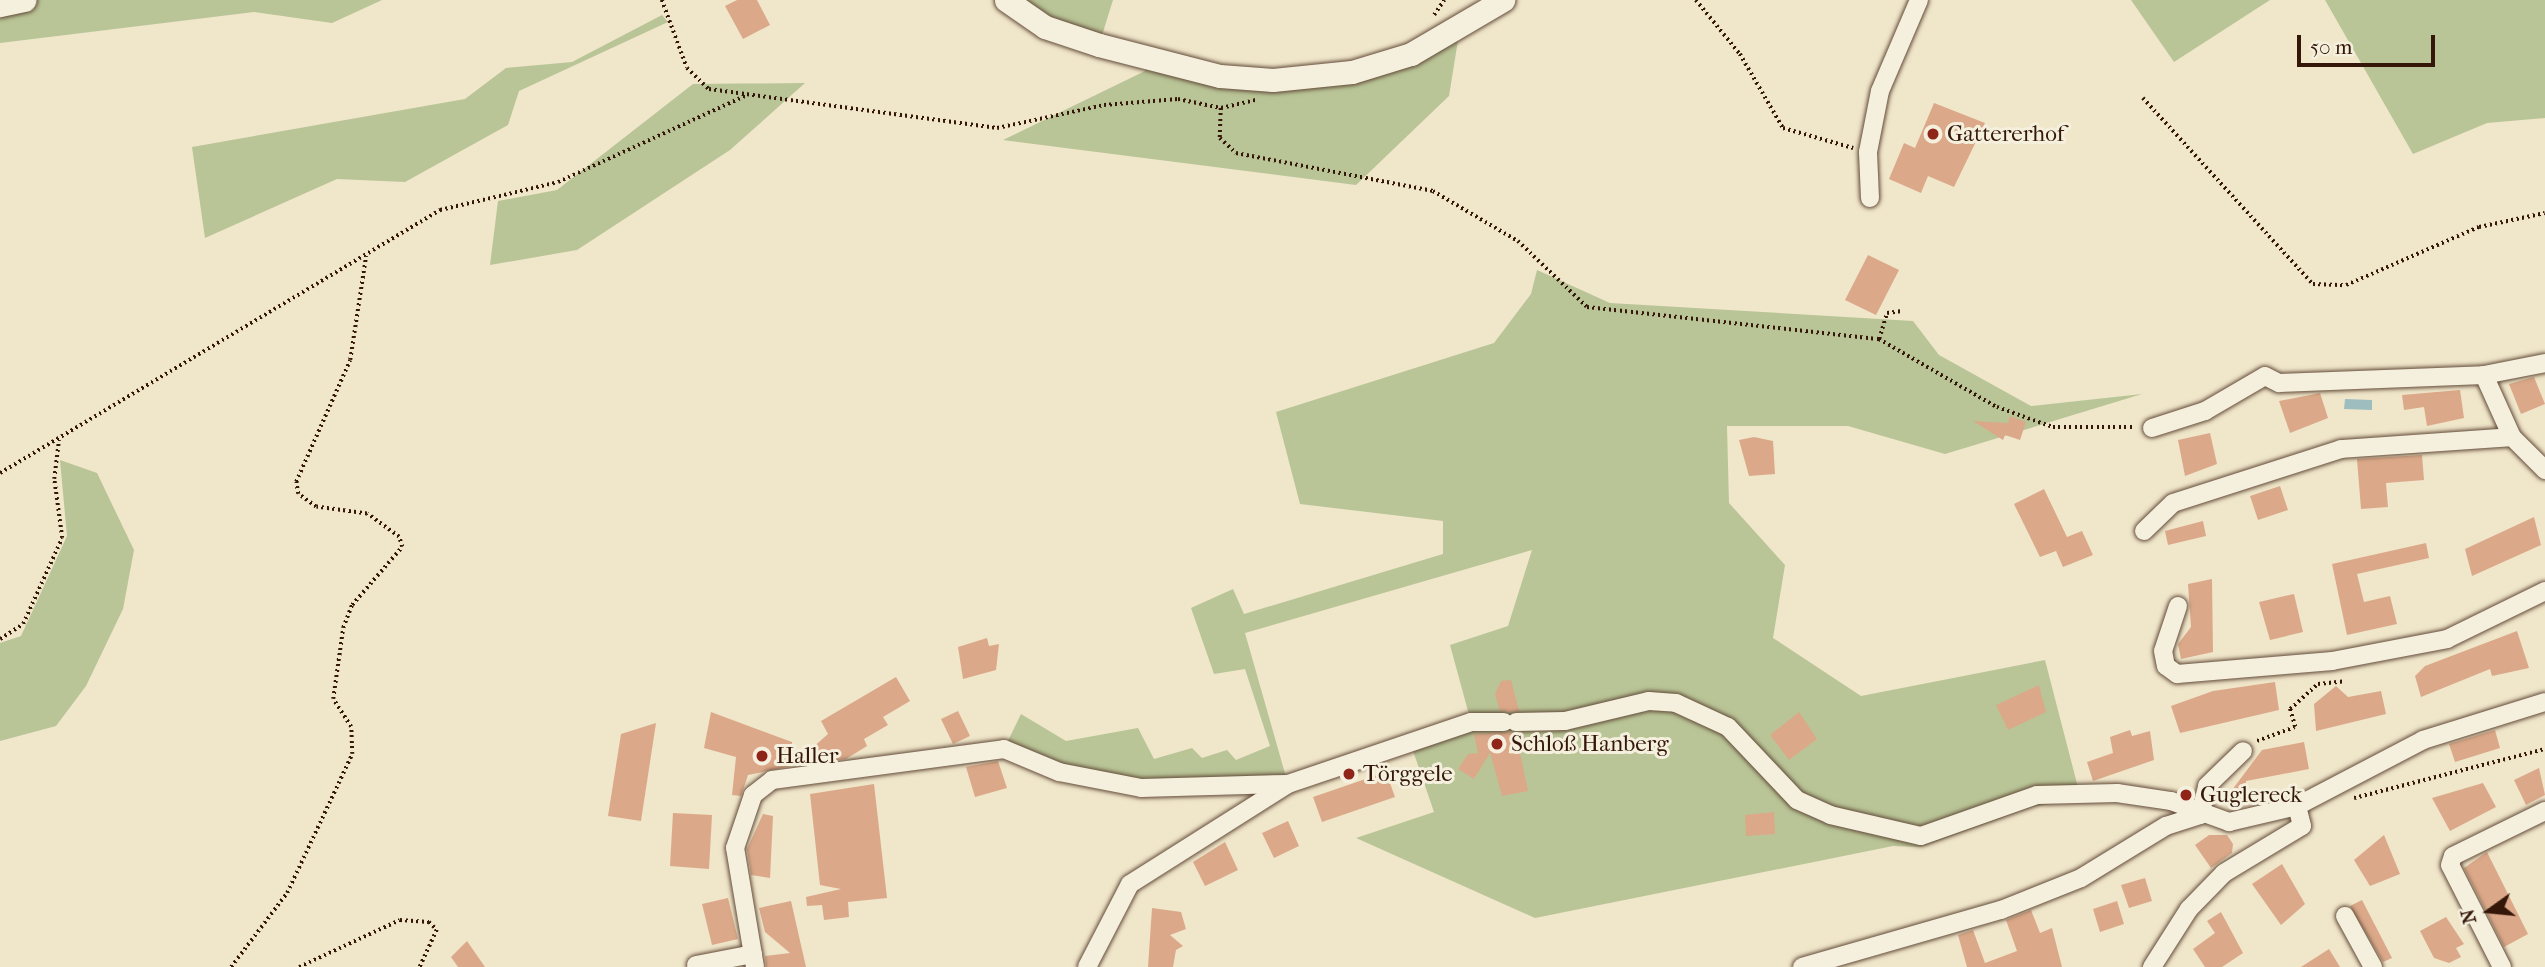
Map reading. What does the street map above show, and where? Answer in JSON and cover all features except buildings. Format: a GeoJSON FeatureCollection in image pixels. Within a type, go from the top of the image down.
{"type":"FeatureCollection","features":[{"type":"Feature","properties":{"kind":"street"},"geometry":{"type":"LineString","coordinates":[[0,5],[24,0]]}},
{"type":"Feature","properties":{"kind":"street"},"geometry":{"type":"LineString","coordinates":[[1006,0],[1045,27],[1099,45],[1220,76],[1273,80],[1352,72],[1411,54],[1503,0]]}},
{"type":"Feature","properties":{"kind":"street"},"geometry":{"type":"LineString","coordinates":[[1870,198],[1868,152],[1880,91],[1919,0]]}},
{"type":"Feature","properties":{"kind":"street"},"geometry":{"type":"LineString","coordinates":[[2152,428],[2204,411],[2266,376],[2279,383],[2484,375],[2545,363]]}},
{"type":"Feature","properties":{"kind":"street"},"geometry":{"type":"LineString","coordinates":[[2484,375],[2512,437],[2545,470]]}},
{"type":"Feature","properties":{"kind":"street"},"geometry":{"type":"LineString","coordinates":[[2144,531],[2173,503],[2341,449],[2512,437]]}},
{"type":"Feature","properties":{"kind":"street"},"geometry":{"type":"LineString","coordinates":[[2178,606],[2163,651],[2166,666],[2177,674],[2332,661],[2447,639],[2545,591]]}},
{"type":"Feature","properties":{"kind":"street"},"geometry":{"type":"LineString","coordinates":[[1087,967],[1130,884],[1288,784],[1471,722],[1564,721],[1649,701],[1676,703],[1728,727],[1797,800],[1830,815],[1921,836],[2037,795],[2117,793],[2171,801],[2200,815],[2229,822],[2297,806],[2349,773],[2423,740],[2545,702]]}},
{"type":"Feature","properties":{"kind":"street"},"geometry":{"type":"LineString","coordinates":[[696,965],[754,960],[735,848],[753,795],[772,780],[1004,749],[1059,772],[1141,788],[1288,784]]}},
{"type":"Feature","properties":{"kind":"street"},"geometry":{"type":"LineString","coordinates":[[2200,815],[2207,786],[2244,751]]}},
{"type":"Feature","properties":{"kind":"street"},"geometry":{"type":"LineString","coordinates":[[2151,967],[2189,908],[2224,873],[2302,826],[2297,806]]}},
{"type":"Feature","properties":{"kind":"street"},"geometry":{"type":"LineString","coordinates":[[2502,967],[2451,865],[2453,856],[2545,811]]}},
{"type":"Feature","properties":{"kind":"street"},"geometry":{"type":"LineString","coordinates":[[1802,967],[2001,910],[2081,878],[2166,826],[2200,815]]}},
{"type":"Feature","properties":{"kind":"street"},"geometry":{"type":"LineString","coordinates":[[2345,916],[2373,967]]}},
{"type":"Feature","properties":{"kind":"path"},"geometry":{"type":"LineString","coordinates":[[662,0],[697,83],[748,95],[997,128],[1116,104],[1178,99],[1221,108],[1220,138],[1236,153],[1433,191],[1518,241],[1587,307],[1879,339],[1997,407],[2053,427],[2152,428]]}},
{"type":"Feature","properties":{"kind":"path"},"geometry":{"type":"LineString","coordinates":[[1696,0],[1740,54],[1783,128],[1868,152]]}},
{"type":"Feature","properties":{"kind":"path"},"geometry":{"type":"LineString","coordinates":[[0,473],[59,440],[227,333],[366,256],[440,210],[558,182],[701,111],[748,95]]}},
{"type":"Feature","properties":{"kind":"path"},"geometry":{"type":"LineString","coordinates":[[2143,98],[2313,284],[2346,285],[2479,227],[2545,213]]}},
{"type":"Feature","properties":{"kind":"path"},"geometry":{"type":"LineString","coordinates":[[231,967],[287,893],[347,766],[354,739],[334,699],[343,628],[352,605],[402,547],[399,537],[368,514],[316,508],[298,494],[296,482],[350,360],[366,256]]}},
{"type":"Feature","properties":{"kind":"path"},"geometry":{"type":"LineString","coordinates":[[1879,339],[1887,313],[1902,311]]}},
{"type":"Feature","properties":{"kind":"path"},"geometry":{"type":"LineString","coordinates":[[0,639],[23,624],[62,538],[54,480],[59,440]]}},
{"type":"Feature","properties":{"kind":"path"},"geometry":{"type":"LineString","coordinates":[[2244,751],[2267,734],[2295,727],[2291,709],[2318,684],[2344,681]]}},
{"type":"Feature","properties":{"kind":"path"},"geometry":{"type":"LineString","coordinates":[[2347,800],[2545,749]]}},
{"type":"Feature","properties":{"kind":"path"},"geometry":{"type":"LineString","coordinates":[[299,967],[400,920],[429,922],[437,930],[420,967]]}},
{"type":"Feature","properties":{"kind":"green space"},"geometry":{"type":"Polygon","coordinates":[[[0,0],[382,0],[332,23],[254,12],[0,43],[0,0]]]}},
{"type":"Feature","properties":{"kind":"green space"},"geometry":{"type":"Polygon","coordinates":[[[1006,0],[1113,0],[1099,45],[1006,0]]]}},
{"type":"Feature","properties":{"kind":"green space"},"geometry":{"type":"Polygon","coordinates":[[[2131,0],[2270,0],[2174,62],[2131,0]]]}},
{"type":"Feature","properties":{"kind":"green space"},"geometry":{"type":"Polygon","coordinates":[[[2325,0],[2545,0],[2545,118],[2487,123],[2413,154],[2325,0]]]}},
{"type":"Feature","properties":{"kind":"green space"},"geometry":{"type":"Polygon","coordinates":[[[662,15],[668,22],[519,91],[508,125],[405,182],[337,179],[205,238],[192,147],[465,99],[506,68],[572,62],[662,15]]]}},
{"type":"Feature","properties":{"kind":"green space"},"geometry":{"type":"Polygon","coordinates":[[[1460,28],[1449,96],[1356,185],[1003,140],[1145,71],[1145,58],[1316,78],[1460,28]]]}},
{"type":"Feature","properties":{"kind":"green space"},"geometry":{"type":"Polygon","coordinates":[[[805,83],[730,150],[577,250],[490,265],[498,201],[557,190],[693,84],[805,83]]]}},
{"type":"Feature","properties":{"kind":"green space"},"geometry":{"type":"Polygon","coordinates":[[[1537,270],[1610,303],[1913,321],[1939,355],[2031,406],[2142,394],[1945,454],[1848,426],[1727,426],[1729,503],[1785,565],[1773,638],[1861,696],[2045,660],[2081,799],[2032,807],[1921,847],[1893,846],[1535,918],[1356,838],[1434,812],[1410,742],[1471,722],[1450,645],[1508,626],[1532,550],[1245,633],[1288,784],[1141,788],[1004,749],[1021,714],[1066,741],[1138,728],[1154,759],[1192,748],[1202,758],[1227,750],[1236,760],[1270,746],[1245,669],[1214,674],[1191,608],[1233,589],[1244,614],[1443,554],[1443,521],[1300,504],[1276,412],[1494,343],[1531,294],[1537,270]]]}},
{"type":"Feature","properties":{"kind":"green space"},"geometry":{"type":"Polygon","coordinates":[[[60,460],[97,473],[134,550],[123,609],[86,686],[56,726],[0,741],[0,643],[21,636],[67,536],[60,460]]]}},
{"type":"Feature","properties":{"kind":"water"},"geometry":{"type":"Polygon","coordinates":[[[2345,399],[2372,400],[2372,410],[2344,409],[2345,399]]]}},
{"type":"Feature","properties":{"kind":"place","name":"Gattererhof"},"geometry":{"type":"Point","coordinates":[1933,134]}},
{"type":"Feature","properties":{"kind":"place","name":"Schloß Hanberg"},"geometry":{"type":"Point","coordinates":[1497,744]}},
{"type":"Feature","properties":{"kind":"place","name":"Haller"},"geometry":{"type":"Point","coordinates":[762,756]}},
{"type":"Feature","properties":{"kind":"place","name":"Törggele"},"geometry":{"type":"Point","coordinates":[1349,774]}},
{"type":"Feature","properties":{"kind":"place","name":"Guglereck"},"geometry":{"type":"Point","coordinates":[2186,795]}}]}
